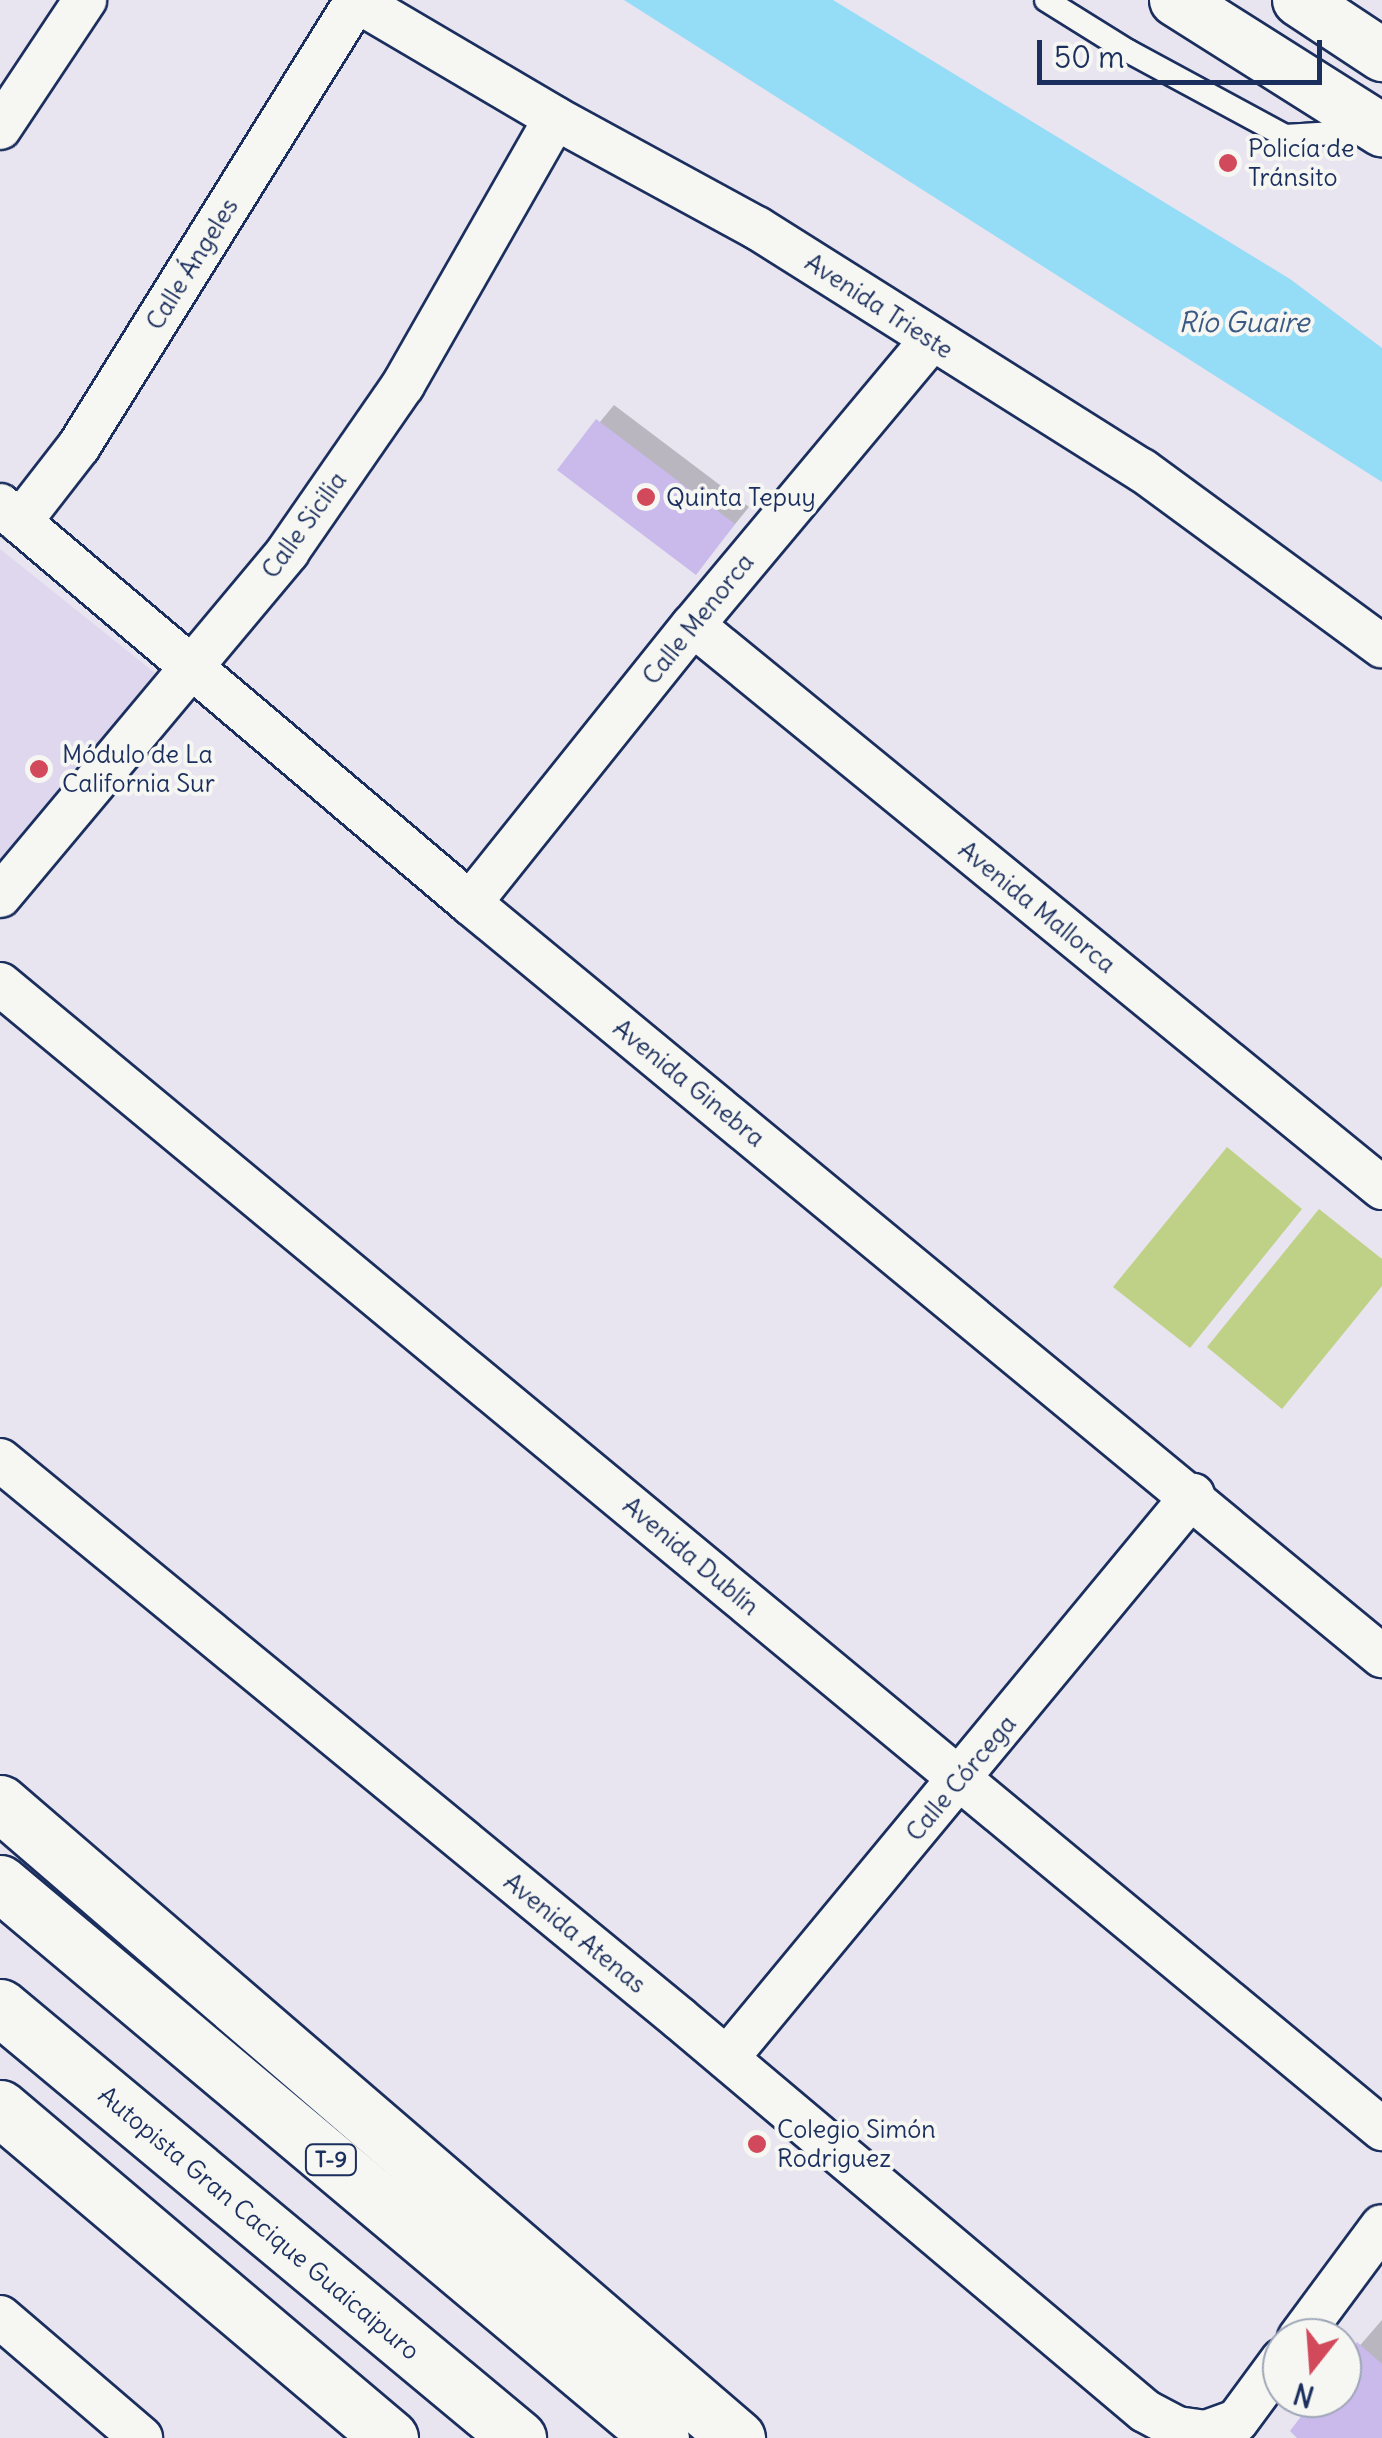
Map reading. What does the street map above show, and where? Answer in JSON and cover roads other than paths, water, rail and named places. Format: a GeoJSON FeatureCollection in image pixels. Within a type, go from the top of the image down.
{"type":"FeatureCollection","features":[{"type":"Feature","properties":{"kind":"highway"},"geometry":{"type":"LineString","coordinates":[[0,1803],[737,2438]]}},
{"type":"Feature","properties":{"kind":"highway","name":"T-9"},"geometry":{"type":"LineString","coordinates":[[0,1883],[661,2438]]}},
{"type":"Feature","properties":{"kind":"highway","name":"Autopista Gran Cacique Guaicaipuro"},"geometry":{"type":"LineString","coordinates":[[0,2007],[518,2438]]}},
{"type":"Feature","properties":{"kind":"highway"},"geometry":{"type":"LineString","coordinates":[[0,2108],[387,2438]]}},
{"type":"Feature","properties":{"kind":"highway"},"geometry":{"type":"LineString","coordinates":[[0,2134],[180,2287],[387,2438]]}},
{"type":"Feature","properties":{"kind":"street"},"geometry":{"type":"LineString","coordinates":[[0,128],[85,0]]}},
{"type":"Feature","properties":{"kind":"street","name":"Avenida Trieste"},"geometry":{"type":"LineString","coordinates":[[356,0],[555,118],[757,228],[1142,470],[1382,646]]}},
{"type":"Feature","properties":{"kind":"street","name":"Calle Ángeles"},"geometry":{"type":"LineString","coordinates":[[10,514],[79,446],[356,0]]}},
{"type":"Feature","properties":{"kind":"street"},"geometry":{"type":"LineString","coordinates":[[1176,0],[1382,130]]}},
{"type":"Feature","properties":{"kind":"street"},"geometry":{"type":"LineString","coordinates":[[1299,0],[1382,55]]}},
{"type":"Feature","properties":{"kind":"street","name":"Calle Sicilia"},"geometry":{"type":"LineString","coordinates":[[0,896],[288,552],[403,385],[555,118]]}},
{"type":"Feature","properties":{"kind":"street","name":"Calle Menorca"},"geometry":{"type":"LineString","coordinates":[[470,902],[693,625],[931,340]]}},
{"type":"Feature","properties":{"kind":"street","name":"Avenida Ginebra"},"geometry":{"type":"LineString","coordinates":[[10,514],[470,902],[1382,1656]]}},
{"type":"Feature","properties":{"kind":"street","name":"Avenida Mallorca"},"geometry":{"type":"LineString","coordinates":[[693,625],[1382,1188]]}},
{"type":"Feature","properties":{"kind":"street","name":"Avenida Dublín"},"geometry":{"type":"LineString","coordinates":[[0,984],[1382,2128]]}},
{"type":"Feature","properties":{"kind":"street","name":"Avenida Atenas"},"geometry":{"type":"LineString","coordinates":[[0,1460],[727,2058],[1145,2411],[1177,2428],[1206,2432],[1237,2420],[1262,2387]]}},
{"type":"Feature","properties":{"kind":"street","name":"Calle Córcega"},"geometry":{"type":"LineString","coordinates":[[727,2058],[1193,1496]]}},
{"type":"Feature","properties":{"kind":"street"},"geometry":{"type":"LineString","coordinates":[[1313,2318],[1382,2226]]}},
{"type":"Feature","properties":{"kind":"street"},"geometry":{"type":"LineString","coordinates":[[0,2316],[140,2438]]}},
{"type":"Feature","properties":{"kind":"lane"},"geometry":{"type":"LineString","coordinates":[[1046,0],[1128,51],[1285,136],[1382,130]]}},
{"type":"Feature","properties":{"kind":"water","name":"Río Guaire"},"geometry":{"type":"Polygon","coordinates":[[[624,0],[833,0],[1290,279],[1382,348],[1382,482],[624,0]]]}},
{"type":"Feature","properties":{"kind":"place","name":"Policía de Tránsito"},"geometry":{"type":"Point","coordinates":[1228,163]}},
{"type":"Feature","properties":{"kind":"place","name":"Quinta Tepuy"},"geometry":{"type":"Point","coordinates":[646,497]}},
{"type":"Feature","properties":{"kind":"place","name":"Módulo de La California Sur"},"geometry":{"type":"Point","coordinates":[39,769]}},
{"type":"Feature","properties":{"kind":"place","name":"Colegio Simón Rodriguez"},"geometry":{"type":"Point","coordinates":[757,2144]}}]}
